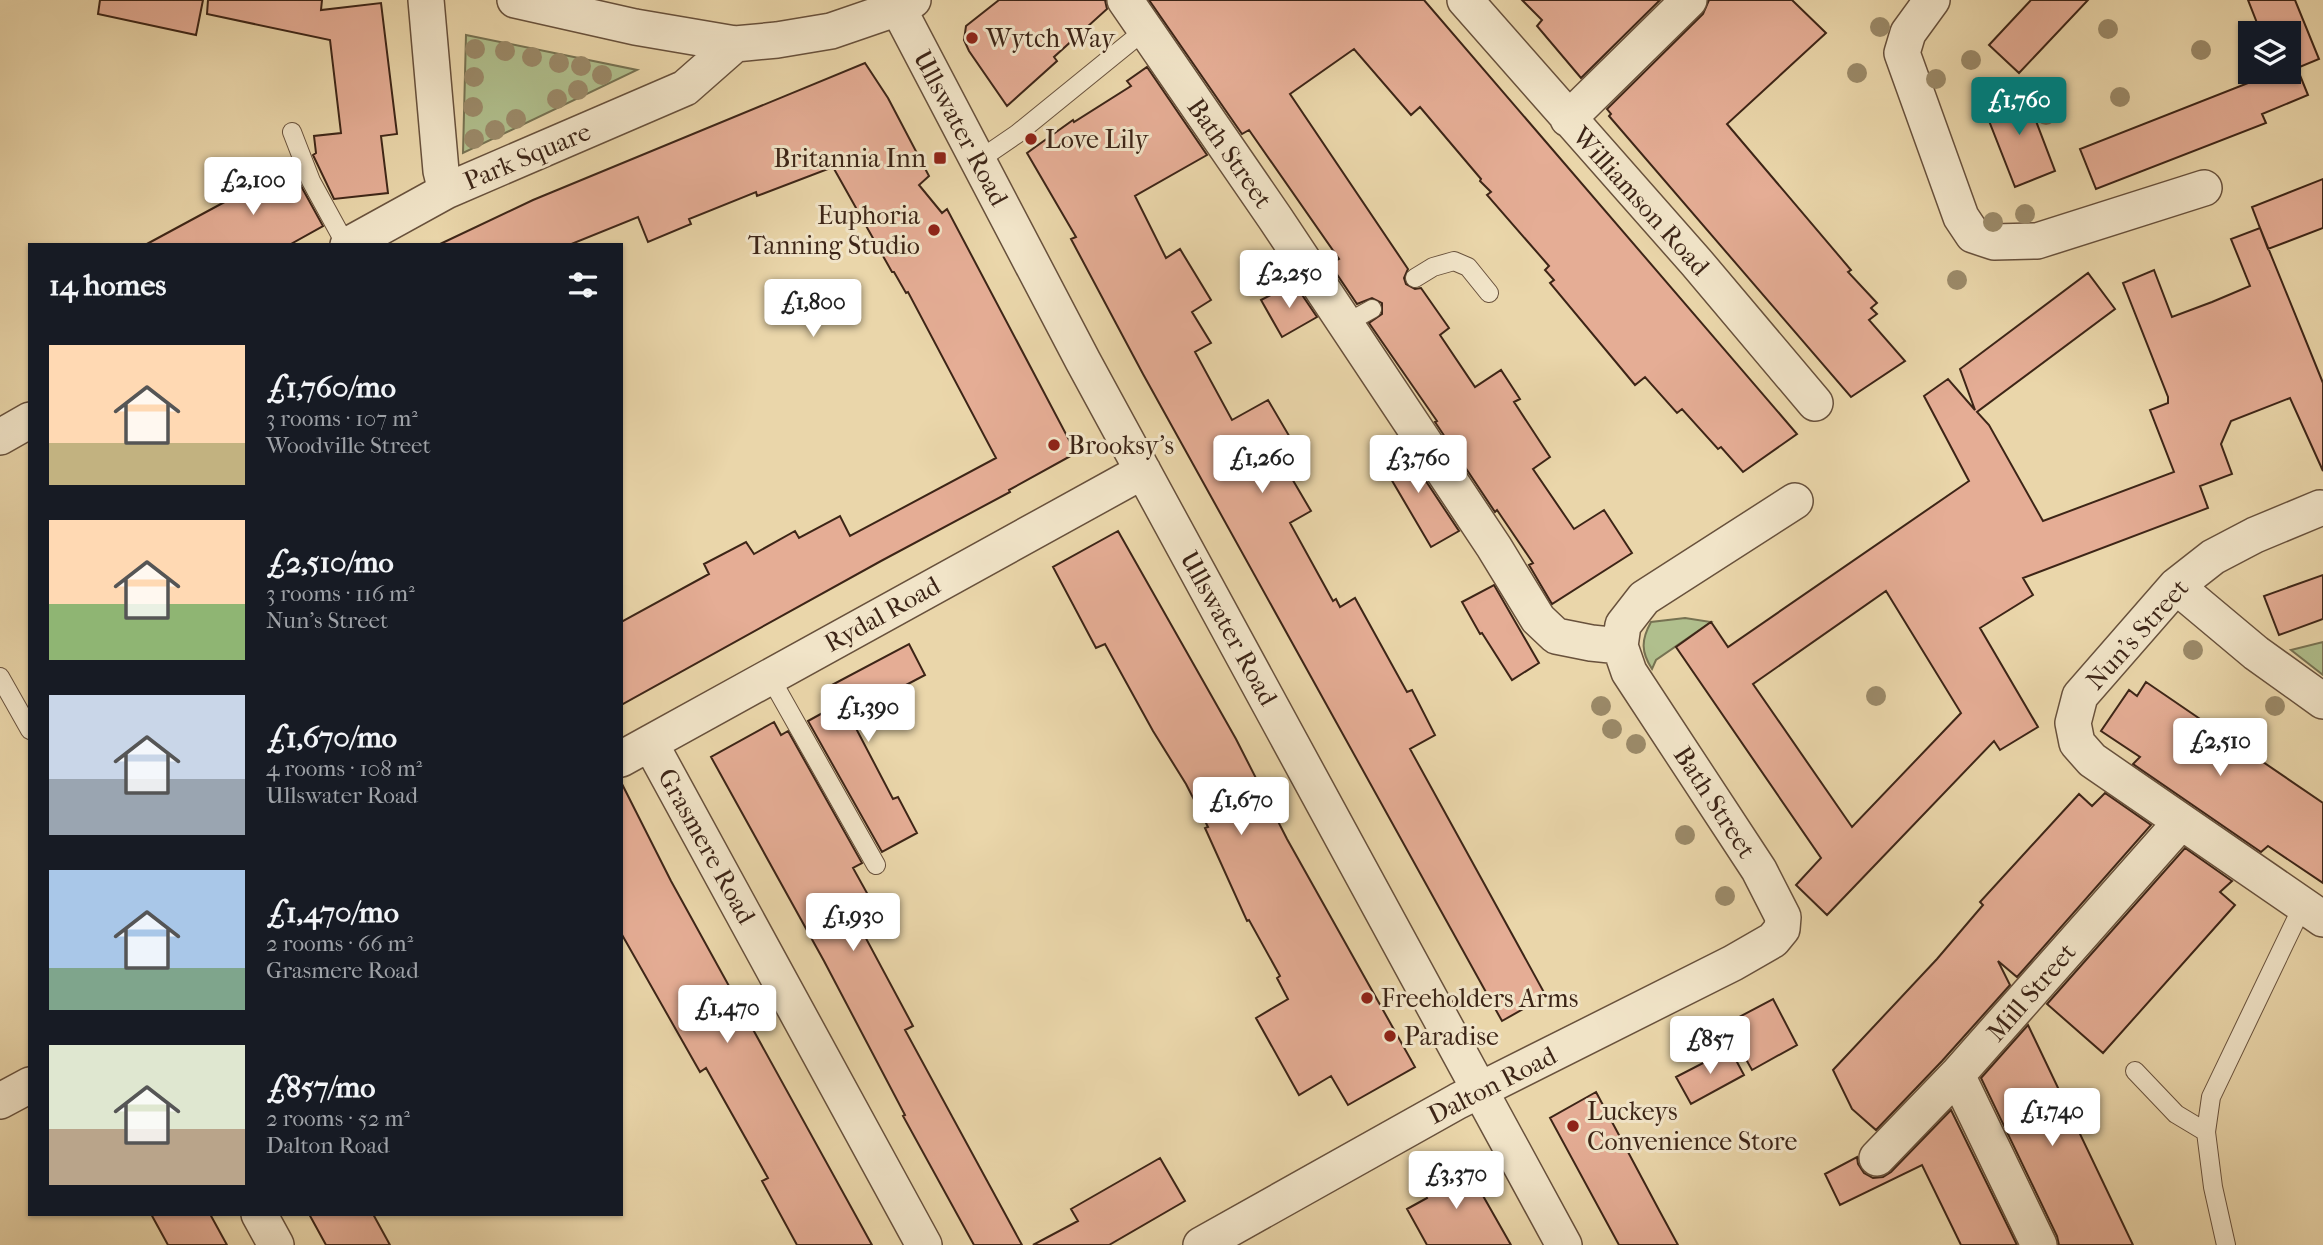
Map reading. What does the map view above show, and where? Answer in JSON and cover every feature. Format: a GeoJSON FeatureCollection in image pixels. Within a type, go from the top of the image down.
{"type":"FeatureCollection","features":[{"type":"Feature","properties":{"kind":"street","name":"Park Square"},"geometry":{"type":"LineString","coordinates":[[426,0],[441,171],[446,191],[685,88],[735,44]]}},
{"type":"Feature","properties":{"kind":"street"},"geometry":{"type":"LineString","coordinates":[[515,0],[635,27],[735,44],[831,31],[906,4]]}},
{"type":"Feature","properties":{"kind":"street","name":"Bath Street"},"geometry":{"type":"LineString","coordinates":[[1125,0],[1359,316],[1538,619],[1556,636],[1620,646],[1629,672],[1759,870],[1783,916],[1782,929],[1773,940],[1751,953]]}},
{"type":"Feature","properties":{"kind":"street","name":"Williamson Road"},"geometry":{"type":"LineString","coordinates":[[1465,0],[1696,262],[1815,403]]}},
{"type":"Feature","properties":{"kind":"street"},"geometry":{"type":"LineString","coordinates":[[1568,119],[1689,0]]}},
{"type":"Feature","properties":{"kind":"street"},"geometry":{"type":"LineString","coordinates":[[1931,0],[1908,33],[1902,53],[1961,216],[1973,235],[1994,242],[2037,241],[2204,188]]}},
{"type":"Feature","properties":{"kind":"street","name":"Ullswater Road"},"geometry":{"type":"LineString","coordinates":[[906,4],[979,160],[1083,361],[1564,1245]]}},
{"type":"Feature","properties":{"kind":"street"},"geometry":{"type":"LineString","coordinates":[[351,243],[446,191]]}},
{"type":"Feature","properties":{"kind":"street","name":"Rydal Road"},"geometry":{"type":"LineString","coordinates":[[636,751],[1143,471]]}},
{"type":"Feature","properties":{"kind":"street"},"geometry":{"type":"LineString","coordinates":[[1620,646],[1623,625],[1644,598],[1795,501]]}},
{"type":"Feature","properties":{"kind":"street","name":"Nun's Street"},"geometry":{"type":"LineString","coordinates":[[2313,912],[2092,760],[2077,743],[2073,723],[2080,696],[2176,586],[2213,557],[2255,535],[2320,508]]}},
{"type":"Feature","properties":{"kind":"street"},"geometry":{"type":"LineString","coordinates":[[2176,586],[2256,653],[2323,701]]}},
{"type":"Feature","properties":{"kind":"street","name":"Grasmere Road"},"geometry":{"type":"LineString","coordinates":[[636,751],[924,1245]]}},
{"type":"Feature","properties":{"kind":"street","name":"Mill Street"},"geometry":{"type":"LineString","coordinates":[[1877,1158],[1958,1075],[2181,822]]}},
{"type":"Feature","properties":{"kind":"street","name":"Dalton Road"},"geometry":{"type":"LineString","coordinates":[[1201,1245],[1480,1090],[1751,953]]}},
{"type":"Feature","properties":{"kind":"street"},"geometry":{"type":"LineString","coordinates":[[1958,1075],[2039,1245]]}},
{"type":"Feature","properties":{"kind":"street"},"geometry":{"type":"LineString","coordinates":[[0,1101],[28,1086]]}},
{"type":"Feature","properties":{"kind":"street"},"geometry":{"type":"LineString","coordinates":[[261,1216],[276,1245]]}},
{"type":"Feature","properties":{"kind":"lane"},"geometry":{"type":"LineString","coordinates":[[979,160],[1017,134],[1145,30]]}},
{"type":"Feature","properties":{"kind":"lane"},"geometry":{"type":"LineString","coordinates":[[292,132],[311,181],[346,243]]}},
{"type":"Feature","properties":{"kind":"lane"},"geometry":{"type":"LineString","coordinates":[[1415,278],[1433,267],[1454,261],[1468,267],[1489,293]]}},
{"type":"Feature","properties":{"kind":"lane"},"geometry":{"type":"LineString","coordinates":[[0,677],[28,726]]}},
{"type":"Feature","properties":{"kind":"lane"},"geometry":{"type":"LineString","coordinates":[[770,677],[876,865]]}},
{"type":"Feature","properties":{"kind":"lane"},"geometry":{"type":"LineString","coordinates":[[2226,1245],[2213,1187],[2206,1132],[2211,1097],[2313,912]]}},
{"type":"Feature","properties":{"kind":"lane"},"geometry":{"type":"LineString","coordinates":[[2136,1071],[2176,1114],[2206,1132]]}},
{"type":"Feature","properties":{"kind":"green space"},"geometry":{"type":"Polygon","coordinates":[[[466,35],[637,70],[463,153],[466,35]]]}},
{"type":"Feature","properties":{"kind":"green space"},"geometry":{"type":"Polygon","coordinates":[[[1685,618],[1711,622],[1656,660],[1652,669],[1644,646],[1645,635],[1651,622],[1685,618]]]}},
{"type":"Feature","properties":{"kind":"green space"},"geometry":{"type":"Polygon","coordinates":[[[2323,642],[2323,675],[2291,650],[2323,642]]]}},
{"type":"Feature","properties":{"kind":"building"},"geometry":{"type":"Polygon","coordinates":[[[100,0],[203,0],[196,35],[98,14],[100,0]]]}},
{"type":"Feature","properties":{"kind":"building"},"geometry":{"type":"Polygon","coordinates":[[[208,0],[322,0],[321,10],[381,3],[397,134],[381,136],[388,193],[334,199],[313,155],[316,153],[314,136],[341,133],[330,40],[207,14],[208,0]]]}},
{"type":"Feature","properties":{"kind":"building"},"geometry":{"type":"Polygon","coordinates":[[[999,0],[1105,0],[1107,9],[1054,57],[1057,61],[1007,106],[964,40],[966,26],[999,0]]]}},
{"type":"Feature","properties":{"kind":"building"},"geometry":{"type":"Polygon","coordinates":[[[1149,0],[1424,0],[1797,434],[1743,472],[1682,409],[1677,413],[1645,377],[1635,385],[1550,283],[1554,280],[1545,270],[1549,266],[1487,195],[1491,192],[1481,179],[1420,107],[1411,115],[1354,49],[1290,94],[1408,269],[1404,278],[1406,284],[1415,289],[1421,288],[1449,328],[1440,335],[1475,387],[1501,370],[1520,399],[1514,402],[1550,457],[1533,469],[1574,529],[1604,510],[1632,553],[1552,604],[1529,565],[1533,563],[1497,510],[1495,512],[1435,422],[1437,421],[1369,323],[1382,314],[1382,303],[1372,298],[1357,304],[1330,264],[1339,259],[1249,130],[1242,134],[1149,0]]]}},
{"type":"Feature","properties":{"kind":"building"},"geometry":{"type":"Polygon","coordinates":[[[1522,0],[1660,0],[1581,78],[1537,26],[1542,20],[1522,0]]]}},
{"type":"Feature","properties":{"kind":"building"},"geometry":{"type":"Polygon","coordinates":[[[1709,0],[1792,0],[1826,33],[1727,124],[1851,270],[1848,272],[1877,303],[1871,308],[1877,314],[1869,320],[1905,361],[1851,397],[1609,116],[1611,114],[1607,109],[1703,14],[1709,0]]]}},
{"type":"Feature","properties":{"kind":"building"},"geometry":{"type":"Polygon","coordinates":[[[2031,0],[2088,0],[2019,73],[1989,45],[2031,0]]]}},
{"type":"Feature","properties":{"kind":"building"},"geometry":{"type":"Polygon","coordinates":[[[2248,0],[2295,0],[2319,59],[2301,66],[2301,21],[2256,21],[2248,0]]]}},
{"type":"Feature","properties":{"kind":"building"},"geometry":{"type":"Polygon","coordinates":[[[865,63],[888,98],[929,176],[919,185],[942,213],[947,209],[1076,453],[1009,490],[1010,492],[623,704],[623,621],[709,574],[704,564],[746,542],[754,554],[795,531],[799,538],[840,516],[850,536],[996,458],[908,292],[906,293],[892,272],[833,167],[757,196],[756,192],[689,219],[691,224],[648,242],[638,217],[574,243],[442,243],[533,200],[865,63]]]}},
{"type":"Feature","properties":{"kind":"building"},"geometry":{"type":"Polygon","coordinates":[[[1147,67],[1207,155],[1135,196],[1166,258],[1180,249],[1211,300],[1192,312],[1211,343],[1195,352],[1232,420],[1268,400],[1298,451],[1281,460],[1311,511],[1290,523],[1333,601],[1336,599],[1340,607],[1355,598],[1407,692],[1412,690],[1435,735],[1410,749],[1546,996],[1502,1021],[1143,374],[1071,239],[1076,237],[1027,153],[1073,120],[1074,122],[1131,86],[1127,81],[1147,67]]]}},
{"type":"Feature","properties":{"kind":"building"},"geometry":{"type":"Polygon","coordinates":[[[2301,78],[2308,95],[2262,114],[2266,123],[2096,189],[2080,149],[2245,84],[2301,84],[2301,78]]]}},
{"type":"Feature","properties":{"kind":"building"},"geometry":{"type":"Polygon","coordinates":[[[2023,87],[2055,171],[2015,187],[1982,103],[2023,87]]]}},
{"type":"Feature","properties":{"kind":"building"},"geometry":{"type":"Polygon","coordinates":[[[293,165],[323,226],[293,243],[149,243],[293,165]]]}},
{"type":"Feature","properties":{"kind":"building"},"geometry":{"type":"Polygon","coordinates":[[[2323,179],[2323,228],[2268,249],[2252,207],[2323,179]]]}},
{"type":"Feature","properties":{"kind":"building"},"geometry":{"type":"Polygon","coordinates":[[[2260,228],[2323,383],[2323,471],[2290,398],[2231,421],[2221,444],[2232,474],[2200,486],[2208,508],[2023,578],[2033,595],[1980,628],[2038,727],[2000,750],[1994,741],[1827,915],[1796,885],[1821,858],[1676,647],[1711,622],[1728,647],[1969,481],[1924,396],[1948,379],[1975,410],[1960,369],[2088,273],[2115,309],[1977,412],[1989,425],[2043,521],[2174,472],[2150,410],[2168,403],[2168,397],[2123,283],[2154,270],[2172,317],[2212,302],[2250,286],[2231,239],[2260,228]],[[1886,591],[1753,684],[1852,827],[1961,713],[1886,591]]]}},
{"type":"Feature","properties":{"kind":"building"},"geometry":{"type":"Polygon","coordinates":[[[1294,283],[1317,317],[1282,337],[1261,300],[1294,283]]]}},
{"type":"Feature","properties":{"kind":"building"},"geometry":{"type":"Polygon","coordinates":[[[1400,442],[1459,531],[1431,547],[1377,455],[1400,442]]]}},
{"type":"Feature","properties":{"kind":"building"},"geometry":{"type":"Polygon","coordinates":[[[1118,531],[1236,739],[1287,839],[1415,1067],[1348,1105],[1331,1076],[1299,1095],[1256,1018],[1288,999],[1277,978],[1280,976],[1249,920],[1247,921],[1205,828],[1208,827],[1186,784],[1105,644],[1096,648],[1053,567],[1118,531]]]}},
{"type":"Feature","properties":{"kind":"building"},"geometry":{"type":"Polygon","coordinates":[[[2323,575],[2323,619],[2279,635],[2264,596],[2323,575]]]}},
{"type":"Feature","properties":{"kind":"building"},"geometry":{"type":"Polygon","coordinates":[[[1494,585],[1539,663],[1512,680],[1482,633],[1480,634],[1462,602],[1494,585]]]}},
{"type":"Feature","properties":{"kind":"building"},"geometry":{"type":"Polygon","coordinates":[[[909,644],[925,675],[849,715],[893,799],[898,797],[917,833],[882,852],[808,721],[839,704],[830,686],[909,644]]]}},
{"type":"Feature","properties":{"kind":"building"},"geometry":{"type":"Polygon","coordinates":[[[2146,682],[2323,803],[2323,883],[2268,846],[2261,852],[2133,764],[2140,757],[2101,731],[2129,690],[2137,696],[2146,682]]]}},
{"type":"Feature","properties":{"kind":"building"},"geometry":{"type":"Polygon","coordinates":[[[774,722],[781,735],[788,731],[862,863],[853,868],[882,920],[862,931],[913,1026],[905,1030],[1022,1245],[974,1245],[903,1116],[905,1115],[824,961],[711,757],[774,722]]]}},
{"type":"Feature","properties":{"kind":"building"},"geometry":{"type":"Polygon","coordinates":[[[623,786],[671,881],[872,1245],[797,1245],[762,1181],[768,1178],[706,1068],[700,1072],[623,937],[623,786]]]}},
{"type":"Feature","properties":{"kind":"building"},"geometry":{"type":"Polygon","coordinates":[[[2105,793],[2151,825],[2017,977],[1998,961],[2010,985],[1876,1130],[1852,1109],[1833,1070],[1937,959],[1983,905],[1980,902],[2079,794],[2092,806],[2105,793]]]}},
{"type":"Feature","properties":{"kind":"building"},"geometry":{"type":"Polygon","coordinates":[[[2185,848],[2232,881],[2220,892],[2235,905],[2103,1053],[2047,1004],[2185,848]]]}},
{"type":"Feature","properties":{"kind":"building"},"geometry":{"type":"Polygon","coordinates":[[[1773,999],[1797,1045],[1752,1070],[1726,1024],[1773,999]]]}},
{"type":"Feature","properties":{"kind":"building"},"geometry":{"type":"Polygon","coordinates":[[[2028,1025],[2133,1245],[2059,1245],[1981,1078],[2028,1025]]]}},
{"type":"Feature","properties":{"kind":"building"},"geometry":{"type":"Polygon","coordinates":[[[1730,1049],[1744,1075],[1691,1104],[1676,1077],[1730,1049]]]}},
{"type":"Feature","properties":{"kind":"building"},"geometry":{"type":"Polygon","coordinates":[[[1596,1092],[1678,1245],[1619,1245],[1550,1118],[1596,1092]]]}},
{"type":"Feature","properties":{"kind":"building"},"geometry":{"type":"Polygon","coordinates":[[[1951,1110],[2017,1245],[1961,1245],[1922,1165],[1840,1205],[1825,1174],[1857,1157],[1864,1173],[1873,1178],[1883,1177],[1951,1110]]]}},
{"type":"Feature","properties":{"kind":"building"},"geometry":{"type":"Polygon","coordinates":[[[1160,1158],[1185,1201],[1109,1245],[1033,1245],[1078,1221],[1071,1209],[1160,1158]]]}},
{"type":"Feature","properties":{"kind":"building"},"geometry":{"type":"Polygon","coordinates":[[[1463,1158],[1511,1245],[1427,1245],[1407,1209],[1427,1198],[1419,1182],[1463,1158]]]}},
{"type":"Feature","properties":{"kind":"building"},"geometry":{"type":"Polygon","coordinates":[[[152,1216],[211,1216],[227,1245],[168,1245],[152,1216]]]}},
{"type":"Feature","properties":{"kind":"building"},"geometry":{"type":"Polygon","coordinates":[[[310,1216],[374,1216],[390,1245],[326,1245],[310,1216]]]}},
{"type":"Feature","properties":{"kind":"place","name":"Wytch Way"},"geometry":{"type":"Point","coordinates":[972,38]}},
{"type":"Feature","properties":{"kind":"place","name":"Love Lily"},"geometry":{"type":"Point","coordinates":[1031,139]}},
{"type":"Feature","properties":{"kind":"place","name":"Britannia Inn"},"geometry":{"type":"Point","coordinates":[940,158]}},
{"type":"Feature","properties":{"kind":"place","name":"Euphoria Tanning Studio"},"geometry":{"type":"Point","coordinates":[934,230]}},
{"type":"Feature","properties":{"kind":"place","name":"Brooksy's"},"geometry":{"type":"Point","coordinates":[1054,445]}},
{"type":"Feature","properties":{"kind":"place","name":"Freeholders Arms"},"geometry":{"type":"Point","coordinates":[1367,998]}},
{"type":"Feature","properties":{"kind":"place","name":"Paradise"},"geometry":{"type":"Point","coordinates":[1390,1036]}},
{"type":"Feature","properties":{"kind":"place","name":"Luckeys Convenience Store"},"geometry":{"type":"Point","coordinates":[1573,1126]}}]}
